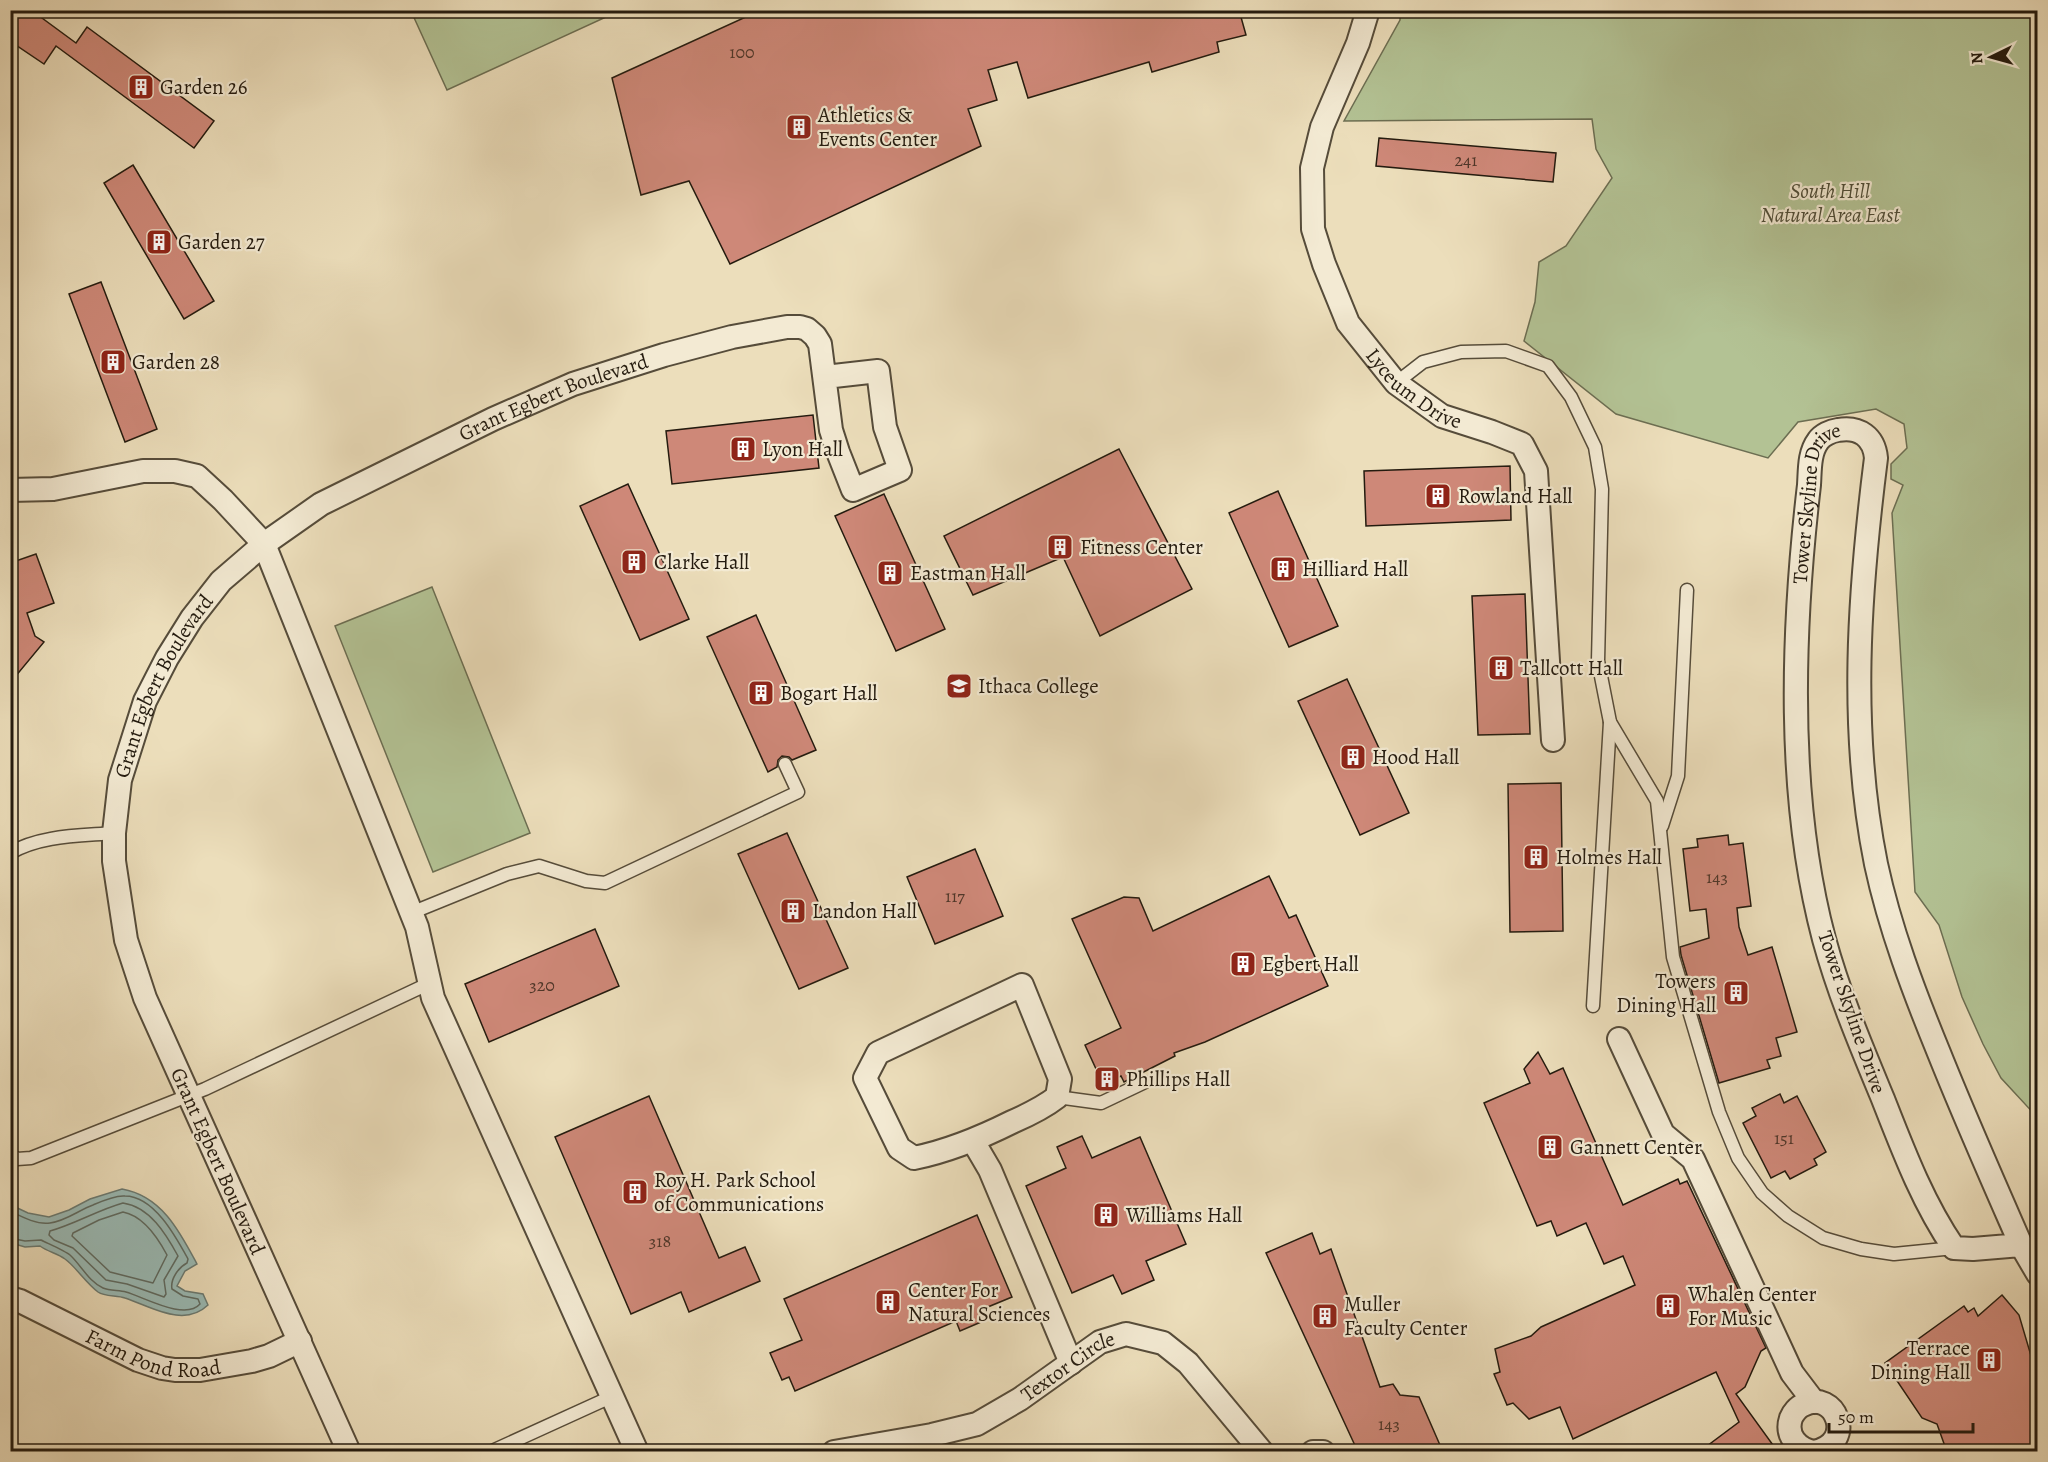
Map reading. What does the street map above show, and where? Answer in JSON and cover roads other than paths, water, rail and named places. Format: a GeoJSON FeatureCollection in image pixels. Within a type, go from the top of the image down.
{"type":"FeatureCollection","features":[{"type":"Feature","properties":{"kind":"street","name":"Lyceum Drive"},"geometry":{"type":"LineString","coordinates":[[1368,10],[1358,43],[1339,84],[1319,137],[1312,168],[1313,229],[1324,264],[1348,323],[1396,383],[1442,416],[1522,444],[1536,471],[1553,740]]}},
{"type":"Feature","properties":{"kind":"street","name":"Grant Egbert Boulevard"},"geometry":{"type":"LineString","coordinates":[[350,1452],[145,998],[126,940],[114,861],[114,833],[120,780],[145,701],[167,658],[192,618],[221,580],[264,544],[321,504],[493,419],[573,384],[664,355],[732,337],[787,327],[800,327],[816,336],[820,344],[831,430],[853,490],[900,470],[885,427],[878,371],[825,377]]}},
{"type":"Feature","properties":{"kind":"street","name":"Tower Skyline Drive"},"geometry":{"type":"LineString","coordinates":[[1954,1248],[1939,1226],[1903,1148],[1838,987],[1811,881],[1804,835],[1799,776],[1796,654],[1802,546],[1812,452],[1820,438],[1833,431],[1847,428],[1859,430],[1868,438],[1875,446],[1876,458],[1864,548],[1859,635],[1863,777],[1876,862],[1896,942],[1925,1018],[2021,1245],[2037,1274]]}},
{"type":"Feature","properties":{"kind":"street"},"geometry":{"type":"LineString","coordinates":[[10,490],[53,489],[143,471],[175,471],[197,476],[264,544],[417,927],[433,998],[637,1452]]}},
{"type":"Feature","properties":{"kind":"street"},"geometry":{"type":"LineString","coordinates":[[1022,986],[1060,1079],[1057,1097],[1046,1106],[973,1141],[938,1153],[914,1158],[899,1148],[865,1078],[878,1053],[1022,986]]}},
{"type":"Feature","properties":{"kind":"street"},"geometry":{"type":"LineString","coordinates":[[1619,1039],[1663,1134],[1693,1159],[1792,1373],[1814,1402]]}},
{"type":"Feature","properties":{"kind":"street"},"geometry":{"type":"LineString","coordinates":[[973,1141],[990,1170],[1071,1363]]}},
{"type":"Feature","properties":{"kind":"street"},"geometry":{"type":"LineString","coordinates":[[1954,1248],[1973,1249],[2021,1245]]}},
{"type":"Feature","properties":{"kind":"street","name":"Farm Pond Road"},"geometry":{"type":"LineString","coordinates":[[10,1298],[138,1360],[169,1369],[200,1370],[252,1360],[286,1349],[300,1341]]}},
{"type":"Feature","properties":{"kind":"street","name":"Textor Circle"},"geometry":{"type":"LineString","coordinates":[[834,1452],[932,1435],[977,1424],[1020,1399],[1100,1342],[1126,1334],[1163,1343],[1188,1363],[1262,1452]]}},
{"type":"Feature","properties":{"kind":"street"},"geometry":{"type":"LineString","coordinates":[[1814,1402],[1824,1404],[1832,1409],[1837,1417],[1844,1444],[1832,1444],[1824,1450],[1814,1452],[1804,1450],[1791,1436],[1789,1427],[1791,1417],[1796,1409],[1804,1404],[1814,1402]]}},
{"type":"Feature","properties":{"kind":"street"},"geometry":{"type":"LineString","coordinates":[[1313,1452],[1323,1452]]}},
{"type":"Feature","properties":{"kind":"lane"},"geometry":{"type":"LineString","coordinates":[[1396,383],[1423,362],[1461,352],[1506,351],[1548,366],[1571,398],[1595,447],[1602,489],[1598,661],[1610,722],[1593,1006]]}},
{"type":"Feature","properties":{"kind":"lane"},"geometry":{"type":"LineString","coordinates":[[1660,833],[1678,777],[1687,590]]}},
{"type":"Feature","properties":{"kind":"lane"},"geometry":{"type":"LineString","coordinates":[[1610,722],[1657,801],[1673,957],[1719,1112],[1738,1158],[1762,1193],[1788,1216],[1823,1238],[1861,1249],[1894,1254],[1954,1248]]}},
{"type":"Feature","properties":{"kind":"lane"},"geometry":{"type":"LineString","coordinates":[[411,913],[507,874],[539,866],[586,881],[605,883],[798,792],[785,764]]}},
{"type":"Feature","properties":{"kind":"lane"},"geometry":{"type":"LineString","coordinates":[[10,853],[34,842],[114,833]]}},
{"type":"Feature","properties":{"kind":"lane"},"geometry":{"type":"LineString","coordinates":[[10,1154],[17,1159],[31,1158],[189,1096],[430,983]]}},
{"type":"Feature","properties":{"kind":"lane"},"geometry":{"type":"LineString","coordinates":[[1057,1097],[1101,1103],[1145,1082]]}},
{"type":"Feature","properties":{"kind":"lane"},"geometry":{"type":"LineString","coordinates":[[490,1452],[613,1396]]}},
{"type":"Feature","properties":{"kind":"water"},"geometry":{"type":"Polygon","coordinates":[[[122,1189],[136,1193],[159,1207],[184,1240],[197,1264],[185,1271],[177,1286],[185,1291],[203,1294],[208,1305],[199,1312],[189,1315],[168,1314],[125,1298],[101,1294],[62,1257],[40,1246],[25,1247],[11,1243],[11,1205],[28,1213],[49,1217],[90,1199],[122,1189]]]}},
{"type":"Feature","properties":{"kind":"place","name":"Garden 26"},"geometry":{"type":"Point","coordinates":[141,87]}},
{"type":"Feature","properties":{"kind":"place","name":"Athletics & Events Center"},"geometry":{"type":"Point","coordinates":[799,127]}},
{"type":"Feature","properties":{"kind":"place","name":"Garden 27"},"geometry":{"type":"Point","coordinates":[159,242]}},
{"type":"Feature","properties":{"kind":"place","name":"Garden 28"},"geometry":{"type":"Point","coordinates":[113,362]}},
{"type":"Feature","properties":{"kind":"place","name":"Lyon Hall"},"geometry":{"type":"Point","coordinates":[743,449]}},
{"type":"Feature","properties":{"kind":"place","name":"Rowland Hall"},"geometry":{"type":"Point","coordinates":[1438,496]}},
{"type":"Feature","properties":{"kind":"place","name":"Fitness Center"},"geometry":{"type":"Point","coordinates":[1060,547]}},
{"type":"Feature","properties":{"kind":"place","name":"Clarke Hall"},"geometry":{"type":"Point","coordinates":[634,562]}},
{"type":"Feature","properties":{"kind":"place","name":"Hilliard Hall"},"geometry":{"type":"Point","coordinates":[1283,569]}},
{"type":"Feature","properties":{"kind":"place","name":"Eastman Hall"},"geometry":{"type":"Point","coordinates":[890,573]}},
{"type":"Feature","properties":{"kind":"place","name":"Tallcott Hall"},"geometry":{"type":"Point","coordinates":[1501,668]}},
{"type":"Feature","properties":{"kind":"place","name":"Ithaca College"},"geometry":{"type":"Point","coordinates":[959,686]}},
{"type":"Feature","properties":{"kind":"place","name":"Bogart Hall"},"geometry":{"type":"Point","coordinates":[761,693]}},
{"type":"Feature","properties":{"kind":"place","name":"Hood Hall"},"geometry":{"type":"Point","coordinates":[1353,757]}},
{"type":"Feature","properties":{"kind":"place","name":"Holmes Hall"},"geometry":{"type":"Point","coordinates":[1536,857]}},
{"type":"Feature","properties":{"kind":"place","name":"Landon Hall"},"geometry":{"type":"Point","coordinates":[793,911]}},
{"type":"Feature","properties":{"kind":"place","name":"Egbert Hall"},"geometry":{"type":"Point","coordinates":[1243,964]}},
{"type":"Feature","properties":{"kind":"place","name":"Towers Dining Hall"},"geometry":{"type":"Point","coordinates":[1736,993]}},
{"type":"Feature","properties":{"kind":"place","name":"Phillips Hall"},"geometry":{"type":"Point","coordinates":[1107,1079]}},
{"type":"Feature","properties":{"kind":"place","name":"Gannett Center"},"geometry":{"type":"Point","coordinates":[1550,1147]}},
{"type":"Feature","properties":{"kind":"place","name":"Roy H. Park School of Communications"},"geometry":{"type":"Point","coordinates":[635,1192]}},
{"type":"Feature","properties":{"kind":"place","name":"Williams Hall"},"geometry":{"type":"Point","coordinates":[1106,1215]}},
{"type":"Feature","properties":{"kind":"place","name":"Center For Natural Sciences"},"geometry":{"type":"Point","coordinates":[888,1302]}},
{"type":"Feature","properties":{"kind":"place","name":"Whalen Center For Music"},"geometry":{"type":"Point","coordinates":[1668,1306]}},
{"type":"Feature","properties":{"kind":"place","name":"Muller Faculty Center"},"geometry":{"type":"Point","coordinates":[1325,1316]}},
{"type":"Feature","properties":{"kind":"place","name":"Terrace Dining Hall"},"geometry":{"type":"Point","coordinates":[1989,1360]}},
{"type":"Feature","properties":{"kind":"park label","name":"South Hill Natural Area East"},"geometry":{"type":"Point","coordinates":[1830,203]}}]}
